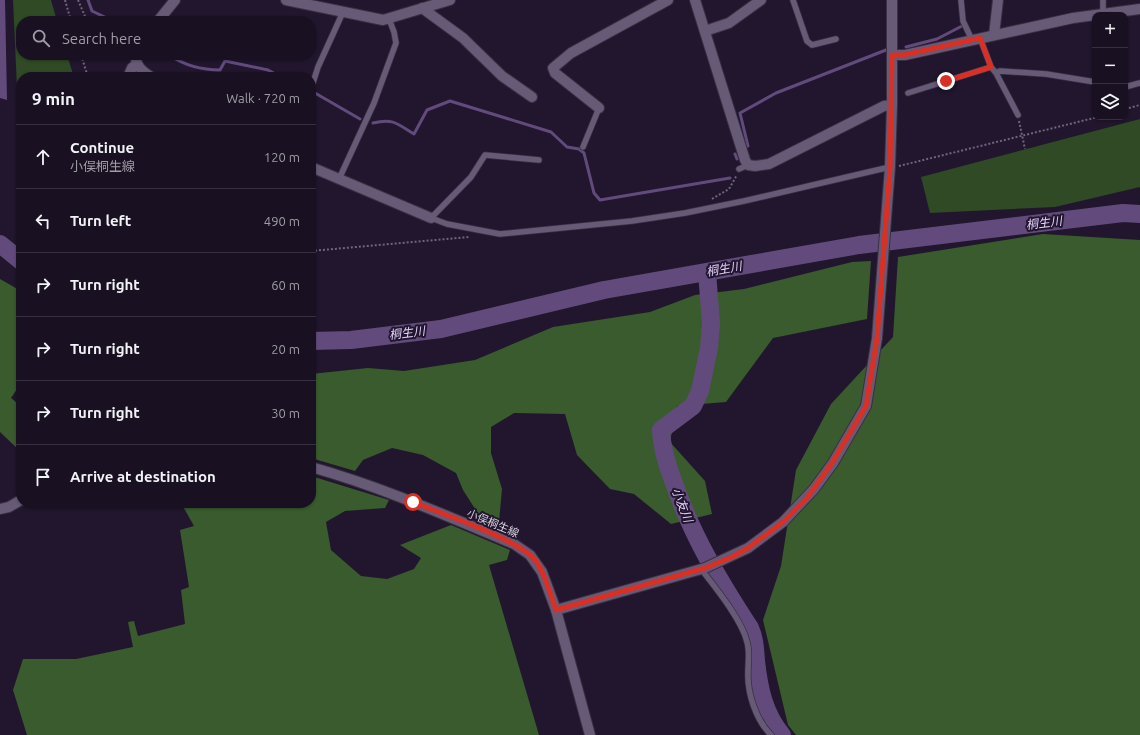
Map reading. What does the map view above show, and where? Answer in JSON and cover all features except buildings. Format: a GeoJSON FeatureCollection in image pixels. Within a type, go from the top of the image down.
{"type":"FeatureCollection","features":[{"type":"Feature","properties":{"kind":"street"},"geometry":{"type":"LineString","coordinates":[[162,16],[175,0]]}},
{"type":"Feature","properties":{"kind":"street"},"geometry":{"type":"LineString","coordinates":[[286,0],[383,20],[450,0]]}},
{"type":"Feature","properties":{"kind":"street"},"geometry":{"type":"LineString","coordinates":[[599,108],[555,73],[553,68],[571,53],[652,3],[668,0]]}},
{"type":"Feature","properties":{"kind":"street"},"geometry":{"type":"LineString","coordinates":[[695,0],[745,160],[748,165],[755,166],[769,164],[884,106],[892,105]]}},
{"type":"Feature","properties":{"kind":"street"},"geometry":{"type":"LineString","coordinates":[[705,31],[729,23],[761,0]]}},
{"type":"Feature","properties":{"kind":"street"},"geometry":{"type":"LineString","coordinates":[[556,610],[703,568],[748,548],[783,522],[809,494],[832,463],[866,406],[877,338],[892,169],[892,0]]}},
{"type":"Feature","properties":{"kind":"street"},"geometry":{"type":"LineString","coordinates":[[994,35],[998,0]]}},
{"type":"Feature","properties":{"kind":"street"},"geometry":{"type":"LineString","coordinates":[[422,8],[463,38],[502,76],[532,98]]}},
{"type":"Feature","properties":{"kind":"street"},"geometry":{"type":"LineString","coordinates":[[1118,12],[1140,9]]}},
{"type":"Feature","properties":{"kind":"street"},"geometry":{"type":"LineString","coordinates":[[892,55],[904,55],[1072,18],[1092,15]]}},
{"type":"Feature","properties":{"kind":"street"},"geometry":{"type":"LineString","coordinates":[[130,72],[136,60],[147,72]]}},
{"type":"Feature","properties":{"kind":"street"},"geometry":{"type":"LineString","coordinates":[[316,169],[431,218]]}},
{"type":"Feature","properties":{"kind":"street","name":"小俣桐生線"},"geometry":{"type":"LineString","coordinates":[[316,468],[358,480],[398,496],[523,549],[537,562],[556,610],[590,735]]}},
{"type":"Feature","properties":{"kind":"street"},"geometry":{"type":"LineString","coordinates":[[0,508],[9,507],[16,503]]}},
{"type":"Feature","properties":{"kind":"lane"},"geometry":{"type":"LineString","coordinates":[[793,0],[807,41],[812,44],[836,39]]}},
{"type":"Feature","properties":{"kind":"lane"},"geometry":{"type":"LineString","coordinates":[[961,0],[963,21],[976,39],[991,67],[996,73],[1018,117]]}},
{"type":"Feature","properties":{"kind":"lane"},"geometry":{"type":"LineString","coordinates":[[1103,0],[1103,12]]}},
{"type":"Feature","properties":{"kind":"lane"},"geometry":{"type":"LineString","coordinates":[[316,73],[343,12]]}},
{"type":"Feature","properties":{"kind":"lane"},"geometry":{"type":"LineString","coordinates":[[339,179],[377,96],[394,50],[396,43],[389,19]]}},
{"type":"Feature","properties":{"kind":"lane"},"geometry":{"type":"LineString","coordinates":[[908,92],[991,67]]}},
{"type":"Feature","properties":{"kind":"lane"},"geometry":{"type":"LineString","coordinates":[[996,73],[1000,71],[1046,74],[1092,82]]}},
{"type":"Feature","properties":{"kind":"lane"},"geometry":{"type":"LineString","coordinates":[[1128,86],[1140,83]]}},
{"type":"Feature","properties":{"kind":"lane"},"geometry":{"type":"LineString","coordinates":[[583,147],[599,108]]}},
{"type":"Feature","properties":{"kind":"lane"},"geometry":{"type":"LineString","coordinates":[[539,160],[485,156],[471,177],[431,218],[447,224],[500,234],[632,221],[722,206],[892,169]]}},
{"type":"Feature","properties":{"kind":"lane"},"geometry":{"type":"LineString","coordinates":[[738,169],[748,165]]}},
{"type":"Feature","properties":{"kind":"lane"},"geometry":{"type":"LineString","coordinates":[[703,568],[744,630],[750,656],[748,672],[752,698],[760,720],[771,735]]}},
{"type":"Feature","properties":{"kind":"path"},"geometry":{"type":"LineString","coordinates":[[65,0],[70,16]]}},
{"type":"Feature","properties":{"kind":"path"},"geometry":{"type":"LineString","coordinates":[[78,0],[85,16]]}},
{"type":"Feature","properties":{"kind":"path"},"geometry":{"type":"LineString","coordinates":[[83,60],[86,72]]}},
{"type":"Feature","properties":{"kind":"path"},"geometry":{"type":"LineString","coordinates":[[1128,108],[1140,105]]}},
{"type":"Feature","properties":{"kind":"path"},"geometry":{"type":"LineString","coordinates":[[1018,117],[1025,149]]}},
{"type":"Feature","properties":{"kind":"path"},"geometry":{"type":"LineString","coordinates":[[892,169],[1092,119]]}},
{"type":"Feature","properties":{"kind":"path"},"geometry":{"type":"LineString","coordinates":[[709,200],[729,189],[738,169]]}},
{"type":"Feature","properties":{"kind":"path"},"geometry":{"type":"LineString","coordinates":[[316,251],[476,236]]}},
{"type":"Feature","properties":{"kind":"green space"},"geometry":{"type":"Polygon","coordinates":[[[13,0],[51,0],[56,16],[16,16],[16,60],[69,60],[72,72],[16,72],[13,0]]]}},
{"type":"Feature","properties":{"kind":"green space"},"geometry":{"type":"Polygon","coordinates":[[[1140,119],[1140,187],[1055,207],[930,213],[921,177],[1140,119]]]}},
{"type":"Feature","properties":{"kind":"green space"},"geometry":{"type":"Polygon","coordinates":[[[1043,234],[1140,240],[1140,735],[796,735],[788,725],[763,620],[781,566],[796,470],[831,404],[893,337],[898,257],[1043,234]]]}},
{"type":"Feature","properties":{"kind":"green space"},"geometry":{"type":"Polygon","coordinates":[[[871,261],[867,319],[773,338],[726,402],[677,406],[670,442],[705,481],[712,514],[671,524],[634,494],[610,489],[577,455],[565,414],[514,413],[491,427],[491,453],[502,489],[499,522],[486,526],[463,490],[456,473],[423,455],[392,448],[363,460],[355,471],[316,459],[316,373],[368,368],[404,371],[475,360],[553,327],[650,312],[695,295],[744,289],[852,262],[871,261]]]}},
{"type":"Feature","properties":{"kind":"green space"},"geometry":{"type":"Polygon","coordinates":[[[0,279],[16,288],[16,390],[11,398],[16,402],[16,447],[0,432],[0,279]]]}},
{"type":"Feature","properties":{"kind":"green space"},"geometry":{"type":"Polygon","coordinates":[[[316,478],[389,500],[385,508],[345,511],[326,522],[331,550],[361,576],[387,579],[414,569],[421,558],[400,545],[451,525],[510,550],[507,560],[489,565],[539,735],[27,735],[13,690],[23,659],[76,659],[133,647],[128,622],[134,621],[138,636],[185,624],[181,590],[189,587],[180,530],[194,526],[184,508],[316,508],[316,478]]]}},
{"type":"Feature","properties":{"kind":"shaded area"},"geometry":{"type":"Polygon","coordinates":[[[0,0],[5,0],[7,100],[0,98],[0,0]]]}},
{"type":"Feature","properties":{"kind":"waterway"},"geometry":{"type":"LineString","coordinates":[[88,0],[92,11],[102,16]]}},
{"type":"Feature","properties":{"kind":"waterway"},"geometry":{"type":"LineString","coordinates":[[906,47],[937,39],[962,26]]}},
{"type":"Feature","properties":{"kind":"waterway"},"geometry":{"type":"LineString","coordinates":[[748,146],[740,113],[776,93],[886,50]]}},
{"type":"Feature","properties":{"kind":"waterway"},"geometry":{"type":"LineString","coordinates":[[178,60],[207,69],[220,70],[225,61],[272,72]]}},
{"type":"Feature","properties":{"kind":"waterway"},"geometry":{"type":"LineString","coordinates":[[316,94],[360,119]]}},
{"type":"Feature","properties":{"kind":"waterway"},"geometry":{"type":"LineString","coordinates":[[373,123],[386,121],[395,123],[414,134],[427,110],[450,101],[551,132],[567,147],[579,149],[584,153],[594,193],[600,200],[730,178]]}},
{"type":"Feature","properties":{"kind":"waterway"},"geometry":{"type":"LineString","coordinates":[[735,154],[737,159]]}},
{"type":"Feature","properties":{"kind":"waterway","name":"桐生川"},"geometry":{"type":"LineString","coordinates":[[316,341],[351,340],[441,329],[604,290],[859,245],[1123,213],[1140,214]]}},
{"type":"Feature","properties":{"kind":"waterway","name":"桐生川"},"geometry":{"type":"LineString","coordinates":[[0,244],[16,257]]}},
{"type":"Feature","properties":{"kind":"waterway","name":"小友川"},"geometry":{"type":"LineString","coordinates":[[707,272],[711,323],[709,348],[700,391],[693,406],[661,430],[663,445],[670,472],[690,523],[708,559],[752,632],[763,700],[771,718],[782,735]]}},
{"type":"Feature","properties":{"kind":"route"},"geometry":{"type":"LineString","coordinates":[[413,502],[523,549],[537,562],[556,610],[705,568],[732,557],[748,548],[783,522],[814,489],[832,463],[866,406],[877,338],[890,168],[892,55],[904,55],[980,38],[991,67],[946,81]]}}]}
